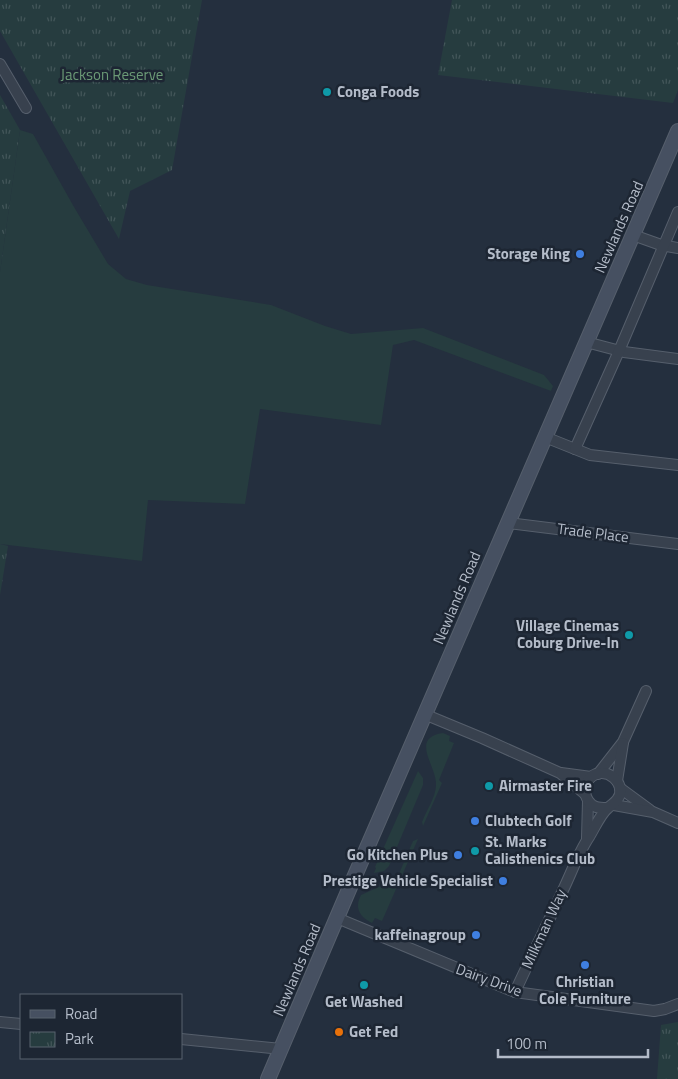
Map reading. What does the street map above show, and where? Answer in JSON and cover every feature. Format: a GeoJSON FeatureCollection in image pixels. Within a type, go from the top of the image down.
{"type":"FeatureCollection","features":[{"type":"Feature","properties":{"kind":"street"},"geometry":{"type":"LineString","coordinates":[[0,64],[26,108]]}},
{"type":"Feature","properties":{"kind":"street","name":"Newlands Road"},"geometry":{"type":"LineString","coordinates":[[268,1079],[424,714],[678,131]]}},
{"type":"Feature","properties":{"kind":"street"},"geometry":{"type":"LineString","coordinates":[[575,450],[678,212]]}},
{"type":"Feature","properties":{"kind":"street"},"geometry":{"type":"LineString","coordinates":[[633,235],[678,248]]}},
{"type":"Feature","properties":{"kind":"street"},"geometry":{"type":"LineString","coordinates":[[586,342],[619,351],[678,359]]}},
{"type":"Feature","properties":{"kind":"street"},"geometry":{"type":"LineString","coordinates":[[545,437],[590,455],[678,465]]}},
{"type":"Feature","properties":{"kind":"street","name":"Trade Place"},"geometry":{"type":"LineString","coordinates":[[508,523],[678,544]]}},
{"type":"Feature","properties":{"kind":"street"},"geometry":{"type":"LineString","coordinates":[[587,798],[586,784],[623,742],[646,691]]}},
{"type":"Feature","properties":{"kind":"street"},"geometry":{"type":"LineString","coordinates":[[424,714],[560,773],[597,808],[611,806],[652,812],[678,823]]}},
{"type":"Feature","properties":{"kind":"street"},"geometry":{"type":"LineString","coordinates":[[611,806],[619,797],[623,742]]}},
{"type":"Feature","properties":{"kind":"street"},"geometry":{"type":"LineString","coordinates":[[560,773],[609,774],[652,812]]}},
{"type":"Feature","properties":{"kind":"street","name":"Milkman Way"},"geometry":{"type":"LineString","coordinates":[[587,798],[587,839]]}},
{"type":"Feature","properties":{"kind":"street","name":"Milkman Way"},"geometry":{"type":"LineString","coordinates":[[515,992],[587,839],[611,806]]}},
{"type":"Feature","properties":{"kind":"street","name":"Dairy Drive"},"geometry":{"type":"LineString","coordinates":[[336,918],[515,992],[654,1011],[678,1004]]}},
{"type":"Feature","properties":{"kind":"street"},"geometry":{"type":"LineString","coordinates":[[0,1022],[20,1024]]}},
{"type":"Feature","properties":{"kind":"street"},"geometry":{"type":"LineString","coordinates":[[182,1039],[281,1049]]}},
{"type":"Feature","properties":{"kind":"green space","name":"Jackson Reserve"},"geometry":{"type":"Polygon","coordinates":[[[0,0],[202,0],[172,170],[130,191],[119,239],[0,31],[0,0]]]}},
{"type":"Feature","properties":{"kind":"green space"},"geometry":{"type":"Polygon","coordinates":[[[452,0],[678,0],[678,90],[673,103],[438,75],[452,0]]]}},
{"type":"Feature","properties":{"kind":"green space"},"geometry":{"type":"Polygon","coordinates":[[[0,95],[20,130],[0,272],[0,95]]]}},
{"type":"Feature","properties":{"kind":"green space"},"geometry":{"type":"Polygon","coordinates":[[[20,130],[33,134],[108,264],[126,279],[147,285],[271,305],[351,334],[423,328],[544,375],[553,386],[551,391],[414,340],[393,345],[381,425],[260,409],[245,504],[148,500],[142,561],[0,544],[0,272],[20,130]]]}},
{"type":"Feature","properties":{"kind":"green space"},"geometry":{"type":"Polygon","coordinates":[[[0,544],[8,546],[0,595],[0,544]]]}},
{"type":"Feature","properties":{"kind":"green space"},"geometry":{"type":"Polygon","coordinates":[[[443,733],[450,736],[449,741],[454,743],[439,780],[442,783],[423,826],[422,822],[436,790],[435,778],[426,747],[428,741],[433,736],[443,733]]]}},
{"type":"Feature","properties":{"kind":"green space"},"geometry":{"type":"Polygon","coordinates":[[[418,771],[423,778],[423,785],[389,866],[384,871],[374,873],[375,867],[418,771]]]}},
{"type":"Feature","properties":{"kind":"green space"},"geometry":{"type":"Polygon","coordinates":[[[418,839],[382,921],[375,918],[372,923],[368,921],[359,912],[358,904],[361,895],[392,881],[398,876],[413,841],[418,839]]]}},
{"type":"Feature","properties":{"kind":"green space"},"geometry":{"type":"Polygon","coordinates":[[[678,1022],[678,1079],[657,1079],[661,1025],[678,1022]]]}},
{"type":"Feature","properties":{"kind":"place","name":"Conga Foods"},"geometry":{"type":"Point","coordinates":[327,92]}},
{"type":"Feature","properties":{"kind":"place","name":"Storage King"},"geometry":{"type":"Point","coordinates":[580,254]}},
{"type":"Feature","properties":{"kind":"place","name":"Village Cinemas Coburg Drive-In"},"geometry":{"type":"Point","coordinates":[629,635]}},
{"type":"Feature","properties":{"kind":"place","name":"Airmaster Fire"},"geometry":{"type":"Point","coordinates":[489,786]}},
{"type":"Feature","properties":{"kind":"place","name":"Clubtech Golf"},"geometry":{"type":"Point","coordinates":[475,821]}},
{"type":"Feature","properties":{"kind":"place","name":"St. Marks Calisthenics Club"},"geometry":{"type":"Point","coordinates":[475,851]}},
{"type":"Feature","properties":{"kind":"place","name":"Go Kitchen Plus"},"geometry":{"type":"Point","coordinates":[458,855]}},
{"type":"Feature","properties":{"kind":"place","name":"Prestige Vehicle Specialist"},"geometry":{"type":"Point","coordinates":[503,881]}},
{"type":"Feature","properties":{"kind":"place","name":"kaffeinagroup"},"geometry":{"type":"Point","coordinates":[476,935]}},
{"type":"Feature","properties":{"kind":"place","name":"Christian Cole Furniture"},"geometry":{"type":"Point","coordinates":[585,965]}},
{"type":"Feature","properties":{"kind":"place","name":"Get Washed"},"geometry":{"type":"Point","coordinates":[364,985]}},
{"type":"Feature","properties":{"kind":"place","name":"Get Fed"},"geometry":{"type":"Point","coordinates":[339,1032]}}]}
